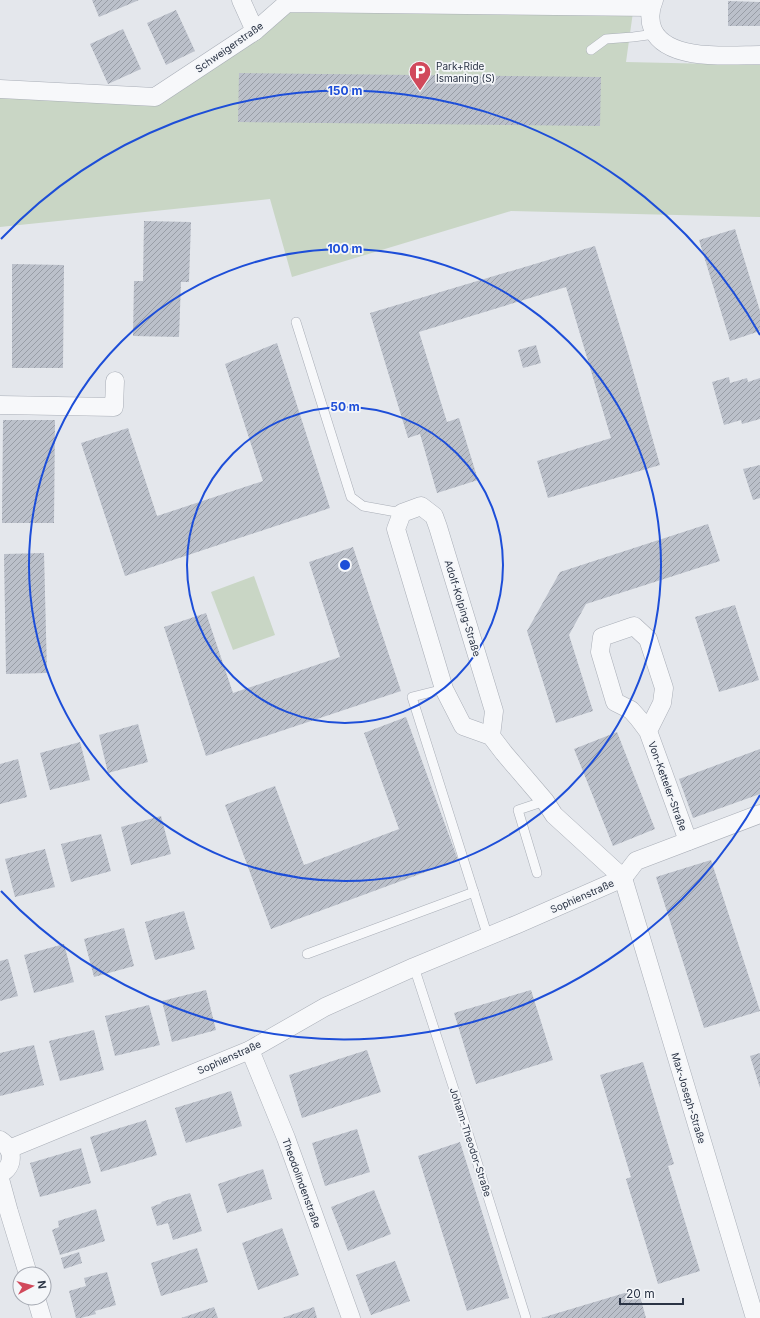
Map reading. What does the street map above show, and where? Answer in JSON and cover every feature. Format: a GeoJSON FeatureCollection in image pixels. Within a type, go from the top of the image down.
{"type":"FeatureCollection","features":[{"type":"Feature","properties":{"kind":"street"},"geometry":{"type":"LineString","coordinates":[[241,0],[255,31]]}},
{"type":"Feature","properties":{"kind":"street","name":"Schweigerstraße"},"geometry":{"type":"LineString","coordinates":[[0,89],[156,97],[255,31],[287,3],[652,4]]}},
{"type":"Feature","properties":{"kind":"street"},"geometry":{"type":"LineString","coordinates":[[652,4],[651,24],[655,34],[664,44],[680,50],[704,55],[760,55]]}},
{"type":"Feature","properties":{"kind":"street"},"geometry":{"type":"LineString","coordinates":[[0,404],[114,407],[115,381]]}},
{"type":"Feature","properties":{"kind":"street","name":"Adolf-Kolping-Straße"},"geometry":{"type":"LineString","coordinates":[[402,513],[421,506],[434,516],[494,711],[491,736]]}},
{"type":"Feature","properties":{"kind":"street"},"geometry":{"type":"LineString","coordinates":[[402,513],[396,529],[444,689],[463,726],[491,736],[545,801],[554,815],[623,878]]}},
{"type":"Feature","properties":{"kind":"street","name":"Von-Ketteler-Straße"},"geometry":{"type":"LineString","coordinates":[[648,731],[662,703],[664,688],[648,639],[634,626],[602,637],[600,652],[615,702],[631,710],[640,719],[648,731],[688,841]]}},
{"type":"Feature","properties":{"kind":"street","name":"Sophienstraße"},"geometry":{"type":"LineString","coordinates":[[5,1144],[250,1050],[325,1007],[414,967],[488,937],[623,878],[636,861],[760,814]]}},
{"type":"Feature","properties":{"kind":"street","name":"Max-Joseph-Straße"},"geometry":{"type":"LineString","coordinates":[[623,878],[752,1295],[756,1318]]}},
{"type":"Feature","properties":{"kind":"street","name":"Theodolindenstraße"},"geometry":{"type":"LineString","coordinates":[[250,1050],[286,1138],[351,1318]]}},
{"type":"Feature","properties":{"kind":"street"},"geometry":{"type":"LineString","coordinates":[[0,1174],[8,1167],[11,1161],[5,1144]]}},
{"type":"Feature","properties":{"kind":"street"},"geometry":{"type":"LineString","coordinates":[[0,1179],[26,1266]]}},
{"type":"Feature","properties":{"kind":"street"},"geometry":{"type":"LineString","coordinates":[[38,1306],[42,1318]]}},
{"type":"Feature","properties":{"kind":"lane"},"geometry":{"type":"LineString","coordinates":[[591,50],[606,39],[633,38],[655,34]]}},
{"type":"Feature","properties":{"kind":"lane"},"geometry":{"type":"LineString","coordinates":[[296,322],[351,496],[363,506],[402,513]]}},
{"type":"Feature","properties":{"kind":"lane"},"geometry":{"type":"LineString","coordinates":[[444,689],[412,697],[488,937]]}},
{"type":"Feature","properties":{"kind":"lane"},"geometry":{"type":"LineString","coordinates":[[537,873],[518,810],[545,801]]}},
{"type":"Feature","properties":{"kind":"lane"},"geometry":{"type":"LineString","coordinates":[[307,954],[474,892]]}},
{"type":"Feature","properties":{"kind":"lane","name":"Johann-Theodor-Straße"},"geometry":{"type":"LineString","coordinates":[[414,967],[526,1318]]}},
{"type":"Feature","properties":{"kind":"green space"},"geometry":{"type":"Polygon","coordinates":[[[287,3],[633,12],[626,62],[760,65],[760,217],[511,211],[292,277],[270,199],[0,227],[0,95],[156,102],[287,3]]]}},
{"type":"Feature","properties":{"kind":"green space"},"geometry":{"type":"Polygon","coordinates":[[[254,576],[275,635],[233,650],[211,592],[254,576]]]}},
{"type":"Feature","properties":{"kind":"building"},"geometry":{"type":"Polygon","coordinates":[[[92,0],[139,0],[99,17],[92,0]]]}},
{"type":"Feature","properties":{"kind":"building"},"geometry":{"type":"Polygon","coordinates":[[[728,1],[760,2],[760,26],[728,26],[728,1]]]}},
{"type":"Feature","properties":{"kind":"building"},"geometry":{"type":"Polygon","coordinates":[[[176,10],[195,51],[166,65],[147,23],[176,10]]]}},
{"type":"Feature","properties":{"kind":"building"},"geometry":{"type":"Polygon","coordinates":[[[123,29],[141,69],[108,84],[90,44],[123,29]]]}},
{"type":"Feature","properties":{"kind":"building","name":"Park+Ride Ismaning (S)"},"geometry":{"type":"Polygon","coordinates":[[[239,73],[601,77],[600,126],[238,122],[239,73]]]}},
{"type":"Feature","properties":{"kind":"building"},"geometry":{"type":"Polygon","coordinates":[[[144,221],[191,222],[189,282],[181,282],[179,337],[133,336],[134,281],[143,281],[144,221]]]}},
{"type":"Feature","properties":{"kind":"building"},"geometry":{"type":"Polygon","coordinates":[[[735,229],[760,311],[760,331],[730,341],[699,240],[735,229]]]}},
{"type":"Feature","properties":{"kind":"building"},"geometry":{"type":"Polygon","coordinates":[[[595,246],[660,465],[548,498],[537,461],[611,438],[566,287],[419,332],[447,422],[459,418],[478,480],[437,493],[420,434],[408,438],[370,313],[595,246]]]}},
{"type":"Feature","properties":{"kind":"building"},"geometry":{"type":"Polygon","coordinates":[[[12,264],[64,265],[63,368],[12,368],[12,264]]]}},
{"type":"Feature","properties":{"kind":"building"},"geometry":{"type":"Polygon","coordinates":[[[277,343],[330,508],[125,576],[81,443],[128,428],[157,516],[263,481],[225,364],[277,343]]]}},
{"type":"Feature","properties":{"kind":"building"},"geometry":{"type":"Polygon","coordinates":[[[536,345],[541,363],[523,368],[518,350],[536,345]]]}},
{"type":"Feature","properties":{"kind":"building"},"geometry":{"type":"Polygon","coordinates":[[[729,377],[730,383],[747,378],[748,382],[760,378],[760,419],[742,424],[741,420],[724,425],[712,382],[729,377]]]}},
{"type":"Feature","properties":{"kind":"building"},"geometry":{"type":"Polygon","coordinates":[[[3,420],[55,420],[54,523],[2,523],[3,420]]]}},
{"type":"Feature","properties":{"kind":"building"},"geometry":{"type":"Polygon","coordinates":[[[760,465],[760,498],[753,500],[743,469],[760,465]]]}},
{"type":"Feature","properties":{"kind":"building"},"geometry":{"type":"Polygon","coordinates":[[[708,524],[720,561],[586,604],[569,635],[593,711],[556,723],[527,631],[560,572],[708,524]]]}},
{"type":"Feature","properties":{"kind":"building"},"geometry":{"type":"Polygon","coordinates":[[[353,547],[401,691],[206,756],[164,627],[206,613],[233,693],[340,657],[309,562],[353,547]]]}},
{"type":"Feature","properties":{"kind":"building"},"geometry":{"type":"Polygon","coordinates":[[[44,553],[47,673],[6,674],[4,554],[44,553]]]}},
{"type":"Feature","properties":{"kind":"building"},"geometry":{"type":"Polygon","coordinates":[[[735,605],[759,680],[719,692],[695,617],[735,605]]]}},
{"type":"Feature","properties":{"kind":"building"},"geometry":{"type":"Polygon","coordinates":[[[406,717],[458,860],[271,929],[225,805],[275,786],[304,865],[399,829],[364,733],[406,717]]]}},
{"type":"Feature","properties":{"kind":"building"},"geometry":{"type":"Polygon","coordinates":[[[138,724],[148,762],[108,773],[99,735],[138,724]]]}},
{"type":"Feature","properties":{"kind":"building"},"geometry":{"type":"Polygon","coordinates":[[[617,732],[655,829],[613,846],[574,749],[617,732]]]}},
{"type":"Feature","properties":{"kind":"building"},"geometry":{"type":"Polygon","coordinates":[[[80,742],[90,780],[50,790],[40,753],[80,742]]]}},
{"type":"Feature","properties":{"kind":"building"},"geometry":{"type":"Polygon","coordinates":[[[760,749],[760,794],[693,818],[679,779],[760,749]]]}},
{"type":"Feature","properties":{"kind":"building"},"geometry":{"type":"Polygon","coordinates":[[[18,759],[27,797],[0,804],[0,764],[18,759]]]}},
{"type":"Feature","properties":{"kind":"building"},"geometry":{"type":"Polygon","coordinates":[[[161,816],[171,854],[131,865],[121,827],[161,816]]]}},
{"type":"Feature","properties":{"kind":"building"},"geometry":{"type":"Polygon","coordinates":[[[101,834],[111,871],[71,882],[61,844],[101,834]]]}},
{"type":"Feature","properties":{"kind":"building"},"geometry":{"type":"Polygon","coordinates":[[[45,849],[55,887],[15,897],[5,859],[45,849]]]}},
{"type":"Feature","properties":{"kind":"building"},"geometry":{"type":"Polygon","coordinates":[[[711,860],[760,1011],[704,1028],[656,877],[711,860]]]}},
{"type":"Feature","properties":{"kind":"building"},"geometry":{"type":"Polygon","coordinates":[[[184,911],[195,949],[155,960],[145,922],[184,911]]]}},
{"type":"Feature","properties":{"kind":"building"},"geometry":{"type":"Polygon","coordinates":[[[124,928],[134,966],[94,977],[84,939],[124,928]]]}},
{"type":"Feature","properties":{"kind":"building"},"geometry":{"type":"Polygon","coordinates":[[[64,944],[74,982],[34,993],[24,955],[64,944]]]}},
{"type":"Feature","properties":{"kind":"building"},"geometry":{"type":"Polygon","coordinates":[[[8,959],[18,996],[0,1001],[0,961],[8,959]]]}},
{"type":"Feature","properties":{"kind":"building"},"geometry":{"type":"Polygon","coordinates":[[[206,990],[216,1030],[172,1042],[162,1001],[206,990]]]}},
{"type":"Feature","properties":{"kind":"building"},"geometry":{"type":"Polygon","coordinates":[[[531,990],[553,1060],[476,1084],[454,1013],[531,990]]]}},
{"type":"Feature","properties":{"kind":"building"},"geometry":{"type":"Polygon","coordinates":[[[149,1005],[160,1045],[115,1056],[105,1016],[149,1005]]]}},
{"type":"Feature","properties":{"kind":"building"},"geometry":{"type":"Polygon","coordinates":[[[94,1030],[104,1070],[60,1081],[49,1041],[94,1030]]]}},
{"type":"Feature","properties":{"kind":"building"},"geometry":{"type":"Polygon","coordinates":[[[34,1045],[44,1085],[0,1096],[0,1053],[34,1045]]]}},
{"type":"Feature","properties":{"kind":"building"},"geometry":{"type":"Polygon","coordinates":[[[367,1050],[381,1092],[302,1118],[289,1075],[367,1050]]]}},
{"type":"Feature","properties":{"kind":"building"},"geometry":{"type":"Polygon","coordinates":[[[760,1053],[760,1088],[750,1056],[760,1053]]]}},
{"type":"Feature","properties":{"kind":"building"},"geometry":{"type":"Polygon","coordinates":[[[643,1062],[674,1164],[668,1166],[700,1271],[658,1284],[626,1179],[631,1177],[600,1075],[643,1062]]]}},
{"type":"Feature","properties":{"kind":"building"},"geometry":{"type":"Polygon","coordinates":[[[231,1091],[242,1126],[186,1143],[175,1108],[231,1091]]]}},
{"type":"Feature","properties":{"kind":"building"},"geometry":{"type":"Polygon","coordinates":[[[146,1120],[157,1155],[101,1172],[90,1137],[146,1120]]]}},
{"type":"Feature","properties":{"kind":"building"},"geometry":{"type":"Polygon","coordinates":[[[357,1129],[370,1172],[325,1186],[312,1143],[357,1129]]]}},
{"type":"Feature","properties":{"kind":"building"},"geometry":{"type":"Polygon","coordinates":[[[460,1142],[509,1298],[467,1311],[418,1156],[460,1142]]]}},
{"type":"Feature","properties":{"kind":"building"},"geometry":{"type":"Polygon","coordinates":[[[81,1148],[91,1183],[40,1197],[30,1163],[81,1148]]]}},
{"type":"Feature","properties":{"kind":"building"},"geometry":{"type":"Polygon","coordinates":[[[263,1169],[272,1199],[227,1213],[218,1184],[263,1169]]]}},
{"type":"Feature","properties":{"kind":"building"},"geometry":{"type":"Polygon","coordinates":[[[374,1190],[391,1234],[348,1251],[331,1207],[374,1190]]]}},
{"type":"Feature","properties":{"kind":"building"},"geometry":{"type":"Polygon","coordinates":[[[190,1193],[202,1231],[173,1240],[168,1223],[157,1226],[151,1207],[162,1203],[161,1202],[190,1193]]]}},
{"type":"Feature","properties":{"kind":"building"},"geometry":{"type":"Polygon","coordinates":[[[96,1209],[105,1241],[60,1255],[52,1230],[59,1227],[58,1221],[96,1209]]]}},
{"type":"Feature","properties":{"kind":"building"},"geometry":{"type":"Polygon","coordinates":[[[282,1228],[299,1275],[258,1290],[242,1243],[282,1228]]]}},
{"type":"Feature","properties":{"kind":"building"},"geometry":{"type":"Polygon","coordinates":[[[197,1248],[208,1282],[161,1296],[151,1263],[197,1248]]]}},
{"type":"Feature","properties":{"kind":"building"},"geometry":{"type":"Polygon","coordinates":[[[79,1252],[82,1263],[64,1269],[61,1258],[79,1252]]]}},
{"type":"Feature","properties":{"kind":"building"},"geometry":{"type":"Polygon","coordinates":[[[395,1261],[410,1301],[371,1315],[356,1275],[395,1261]]]}},
{"type":"Feature","properties":{"kind":"building"},"geometry":{"type":"Polygon","coordinates":[[[107,1272],[116,1305],[95,1311],[96,1314],[76,1318],[69,1291],[86,1286],[84,1278],[107,1272]]]}},
{"type":"Feature","properties":{"kind":"building"},"geometry":{"type":"Polygon","coordinates":[[[638,1289],[646,1318],[541,1318],[638,1289]]]}},
{"type":"Feature","properties":{"kind":"building"},"geometry":{"type":"Polygon","coordinates":[[[214,1307],[218,1318],[181,1318],[214,1307]]]}},
{"type":"Feature","properties":{"kind":"building"},"geometry":{"type":"Polygon","coordinates":[[[314,1307],[317,1318],[282,1318],[314,1307]]]}},
{"type":"Feature","properties":{"kind":"place","name":"Park+Ride Ismaning (S)"},"geometry":{"type":"Point","coordinates":[420,92]}}]}
